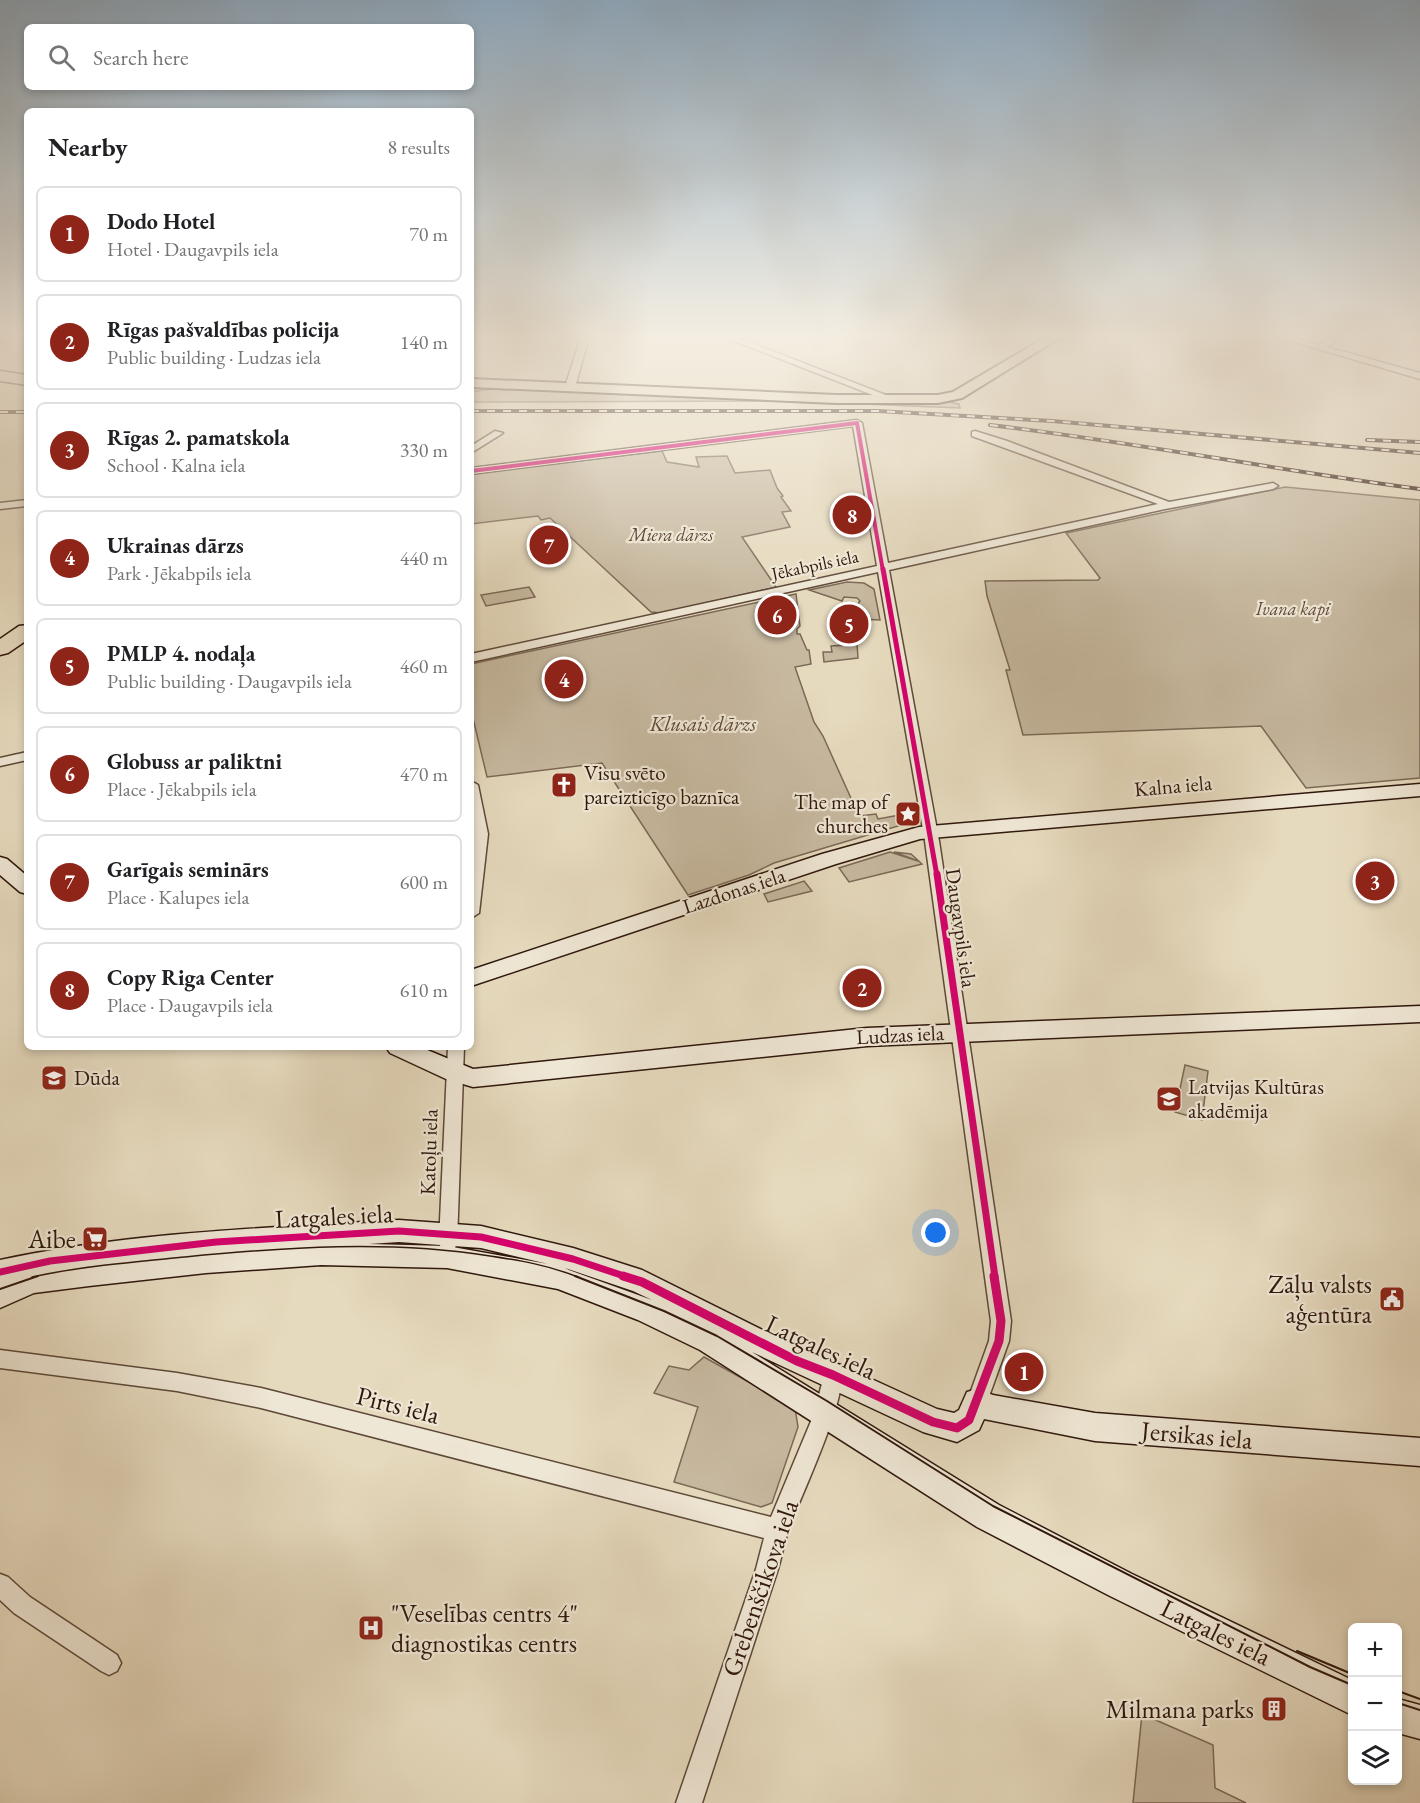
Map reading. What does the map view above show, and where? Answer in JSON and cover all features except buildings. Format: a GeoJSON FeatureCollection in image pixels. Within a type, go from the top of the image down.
{"type":"FeatureCollection","features":[{"type":"Feature","properties":{"kind":"highway"},"geometry":{"type":"LineString","coordinates":[[0,648],[24,633]]}},
{"type":"Feature","properties":{"kind":"street","name":"Daugavpils iela"},"geometry":{"type":"LineString","coordinates":[[474,471],[857,423],[930,831],[1000,1321],[999,1341],[977,1402],[969,1420],[957,1428]]}},
{"type":"Feature","properties":{"kind":"street"},"geometry":{"type":"LineString","coordinates":[[474,448],[498,433]]}},
{"type":"Feature","properties":{"kind":"street"},"geometry":{"type":"LineString","coordinates":[[975,434],[1158,500],[1165,506]]}},
{"type":"Feature","properties":{"kind":"street","name":"Jēkabpils iela"},"geometry":{"type":"LineString","coordinates":[[474,657],[1165,506],[1273,486]]}},
{"type":"Feature","properties":{"kind":"street"},"geometry":{"type":"LineString","coordinates":[[0,506],[24,503]]}},
{"type":"Feature","properties":{"kind":"street"},"geometry":{"type":"LineString","coordinates":[[0,762],[24,757]]}},
{"type":"Feature","properties":{"kind":"street","name":"Kalna iela"},"geometry":{"type":"LineString","coordinates":[[930,831],[1420,790]]}},
{"type":"Feature","properties":{"kind":"street"},"geometry":{"type":"LineString","coordinates":[[474,798],[482,834],[474,891]]}},
{"type":"Feature","properties":{"kind":"street","name":"Lazdonas iela"},"geometry":{"type":"LineString","coordinates":[[474,985],[517,970],[540,957],[829,859],[930,831]]}},
{"type":"Feature","properties":{"kind":"street"},"geometry":{"type":"LineString","coordinates":[[0,864],[24,884]]}},
{"type":"Feature","properties":{"kind":"street","name":"Lazdonas iela"},"geometry":{"type":"LineString","coordinates":[[474,977],[530,958],[540,957]]}},
{"type":"Feature","properties":{"kind":"street","name":"Ludzas iela"},"geometry":{"type":"LineString","coordinates":[[404,1050],[454,1073],[472,1078],[798,1043],[958,1032],[1420,1014]]}},
{"type":"Feature","properties":{"kind":"street","name":"Katoļu iela"},"geometry":{"type":"LineString","coordinates":[[448,1245],[456,1050]]}},
{"type":"Feature","properties":{"kind":"street","name":"Latgales iela"},"geometry":{"type":"LineString","coordinates":[[3,1286],[50,1261],[181,1245],[366,1232],[448,1245],[559,1278],[648,1311],[710,1341],[988,1516],[1121,1585],[1348,1696]]}},
{"type":"Feature","properties":{"kind":"street","name":"Latgales iela"},"geometry":{"type":"LineString","coordinates":[[448,1245],[482,1237],[573,1259],[642,1282],[797,1361],[833,1375],[933,1422],[957,1428]]}},
{"type":"Feature","properties":{"kind":"street","name":"Pirts iela"},"geometry":{"type":"LineString","coordinates":[[0,1359],[177,1383],[261,1398],[777,1530]]}},
{"type":"Feature","properties":{"kind":"street","name":"Grebenščikova iela"},"geometry":{"type":"LineString","coordinates":[[689,1803],[767,1569],[777,1530],[824,1414],[833,1375]]}},
{"type":"Feature","properties":{"kind":"street","name":"Jersikas iela"},"geometry":{"type":"LineString","coordinates":[[977,1402],[991,1408],[1095,1427],[1420,1452]]}},
{"type":"Feature","properties":{"kind":"street"},"geometry":{"type":"LineString","coordinates":[[0,1585],[22,1605],[109,1663]]}},
{"type":"Feature","properties":{"kind":"street"},"geometry":{"type":"LineString","coordinates":[[1402,1717],[1420,1722]]}},
{"type":"Feature","properties":{"kind":"green space","name":"Miera dārzs"},"geometry":{"type":"Polygon","coordinates":[[[662,451],[667,462],[699,467],[696,457],[727,456],[735,473],[770,470],[783,496],[781,497],[791,511],[782,512],[790,527],[742,537],[776,587],[661,613],[651,612],[550,518],[541,520],[538,516],[474,524],[474,474],[662,451]]]}},
{"type":"Feature","properties":{"kind":"green space","name":"Ivana kapi"},"geometry":{"type":"Polygon","coordinates":[[[1285,487],[1420,500],[1420,778],[1306,788],[1261,726],[1023,735],[1006,670],[1010,670],[987,596],[985,581],[1098,580],[1100,578],[1066,533],[1285,487]]]}},
{"type":"Feature","properties":{"kind":"green space"},"geometry":{"type":"Polygon","coordinates":[[[847,582],[864,583],[874,589],[880,620],[859,619],[857,605],[860,601],[857,598],[844,597],[842,601],[809,590],[847,582]]]}},
{"type":"Feature","properties":{"kind":"green space"},"geometry":{"type":"Polygon","coordinates":[[[529,587],[535,597],[486,606],[481,595],[529,587]]]}},
{"type":"Feature","properties":{"kind":"green space","name":"Klusais dārzs"},"geometry":{"type":"Polygon","coordinates":[[[796,594],[800,626],[797,634],[800,634],[809,650],[811,664],[795,667],[814,722],[823,736],[859,816],[876,814],[878,819],[916,812],[915,821],[774,863],[749,875],[688,895],[602,763],[487,777],[474,723],[474,663],[796,594]]]}},
{"type":"Feature","properties":{"kind":"green space"},"geometry":{"type":"Polygon","coordinates":[[[856,629],[858,658],[824,662],[823,652],[832,652],[831,646],[846,645],[844,631],[856,629]]]}},
{"type":"Feature","properties":{"kind":"green space"},"geometry":{"type":"Polygon","coordinates":[[[890,852],[918,861],[894,852],[911,854],[922,864],[849,882],[839,868],[890,852]]]}},
{"type":"Feature","properties":{"kind":"green space"},"geometry":{"type":"Polygon","coordinates":[[[804,881],[812,891],[768,902],[764,894],[804,881]]]}},
{"type":"Feature","properties":{"kind":"green space"},"geometry":{"type":"Polygon","coordinates":[[[1185,1065],[1208,1071],[1202,1120],[1175,1112],[1185,1065]]]}},
{"type":"Feature","properties":{"kind":"green space"},"geometry":{"type":"Polygon","coordinates":[[[704,1357],[795,1408],[798,1427],[772,1503],[761,1507],[674,1482],[698,1407],[654,1393],[669,1366],[689,1370],[704,1357]]]}},
{"type":"Feature","properties":{"kind":"green space"},"geometry":{"type":"Polygon","coordinates":[[[1142,1714],[1213,1745],[1215,1788],[1246,1803],[1133,1803],[1142,1714]]]}},
{"type":"Feature","properties":{"kind":"tram line"},"geometry":{"type":"LineString","coordinates":[[32,1277],[108,1265],[223,1253],[338,1247],[452,1251],[535,1264],[578,1277]]}},
{"type":"Feature","properties":{"kind":"tram line"},"geometry":{"type":"LineString","coordinates":[[0,1289],[38,1276]]}},
{"type":"Feature","properties":{"kind":"tram line"},"geometry":{"type":"LineString","coordinates":[[575,1276],[664,1311],[717,1336],[827,1401],[993,1506],[1310,1667],[1348,1683]]}},
{"type":"Feature","properties":{"kind":"tram line"},"geometry":{"type":"LineString","coordinates":[[1297,1651],[1348,1672]]}},
{"type":"Feature","properties":{"kind":"tram line"},"geometry":{"type":"LineString","coordinates":[[1402,1692],[1420,1699]]}},
{"type":"Feature","properties":{"kind":"tram line"},"geometry":{"type":"LineString","coordinates":[[1402,1704],[1420,1710]]}},
{"type":"Feature","properties":{"kind":"railway"},"geometry":{"type":"LineString","coordinates":[[1054,421],[1420,453]]}},
{"type":"Feature","properties":{"kind":"railway"},"geometry":{"type":"LineString","coordinates":[[990,425],[1420,489]]}},
{"type":"Feature","properties":{"kind":"railway"},"geometry":{"type":"LineString","coordinates":[[1367,440],[1420,442]]}},
{"type":"Feature","properties":{"kind":"cycle path"},"geometry":{"type":"LineString","coordinates":[[0,1272],[50,1261],[216,1242],[399,1231],[481,1237],[573,1259],[642,1282],[797,1361],[833,1375],[933,1422],[957,1428],[969,1420],[999,1341],[1001,1321],[932,841],[857,423],[474,471]]}},
{"type":"Feature","properties":{"kind":"place","name":"Copy Riga Center"},"geometry":{"type":"Point","coordinates":[852,515]}},
{"type":"Feature","properties":{"kind":"place","name":"Garīgais seminārs"},"geometry":{"type":"Point","coordinates":[549,545]}},
{"type":"Feature","properties":{"kind":"place","name":"Globuss ar paliktni"},"geometry":{"type":"Point","coordinates":[777,615]}},
{"type":"Feature","properties":{"kind":"place","name":"PMLP 4. nodaļa"},"geometry":{"type":"Point","coordinates":[849,624]}},
{"type":"Feature","properties":{"kind":"place","name":"Ukrainas dārzs"},"geometry":{"type":"Point","coordinates":[564,679]}},
{"type":"Feature","properties":{"kind":"place","name":"Visu svēto pareizticīgo baznīca"},"geometry":{"type":"Point","coordinates":[564,785]}},
{"type":"Feature","properties":{"kind":"place","name":"The map of churches"},"geometry":{"type":"Point","coordinates":[908,814]}},
{"type":"Feature","properties":{"kind":"place","name":"Rīgas 2. pamatskola"},"geometry":{"type":"Point","coordinates":[1375,881]}},
{"type":"Feature","properties":{"kind":"place","name":"Rīgas pašvaldības policija"},"geometry":{"type":"Point","coordinates":[862,988]}},
{"type":"Feature","properties":{"kind":"place","name":"Dūda"},"geometry":{"type":"Point","coordinates":[54,1078]}},
{"type":"Feature","properties":{"kind":"place","name":"Latvijas Kultūras akadēmija"},"geometry":{"type":"Point","coordinates":[1169,1099]}},
{"type":"Feature","properties":{"kind":"place","name":"Aibe"},"geometry":{"type":"Point","coordinates":[95,1239]}},
{"type":"Feature","properties":{"kind":"place","name":"Zāļu valsts aģentūra"},"geometry":{"type":"Point","coordinates":[1392,1299]}},
{"type":"Feature","properties":{"kind":"place","name":"Dodo Hotel"},"geometry":{"type":"Point","coordinates":[1024,1372]}},
{"type":"Feature","properties":{"kind":"place","name":"\"Veselības centrs 4\" diagnostikas centrs"},"geometry":{"type":"Point","coordinates":[371,1628]}},
{"type":"Feature","properties":{"kind":"place","name":"Milmana parks"},"geometry":{"type":"Point","coordinates":[1274,1709]}}]}
